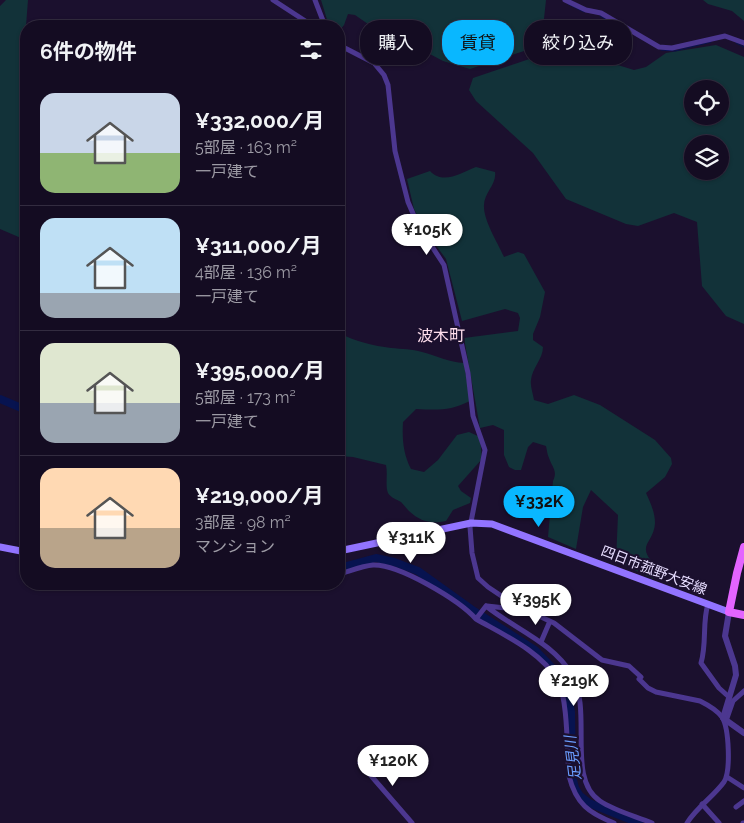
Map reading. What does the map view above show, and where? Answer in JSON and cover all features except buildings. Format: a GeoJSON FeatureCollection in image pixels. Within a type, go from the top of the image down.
{"type":"FeatureCollection","features":[{"type":"Feature","properties":{"kind":"main road","name":"四日市菰野大安線"},"geometry":{"type":"LineString","coordinates":[[345,550],[481,522],[503,527],[729,612]]}},
{"type":"Feature","properties":{"kind":"main road"},"geometry":{"type":"LineString","coordinates":[[0,547],[20,551]]}},
{"type":"Feature","properties":{"kind":"main road"},"geometry":{"type":"LineString","coordinates":[[744,547],[729,612],[744,615]]}},
{"type":"Feature","properties":{"kind":"street"},"geometry":{"type":"LineString","coordinates":[[273,0],[304,20]]}},
{"type":"Feature","properties":{"kind":"street"},"geometry":{"type":"LineString","coordinates":[[565,0],[586,10],[602,13],[659,47],[672,48],[725,36],[744,44]]}},
{"type":"Feature","properties":{"kind":"street"},"geometry":{"type":"LineString","coordinates":[[314,1],[323,20]]}},
{"type":"Feature","properties":{"kind":"street"},"geometry":{"type":"LineString","coordinates":[[345,47],[374,63],[384,75],[389,93],[395,151],[408,202],[418,225],[444,265],[468,373],[473,416],[486,450],[471,523],[470,541],[478,578],[492,590],[519,607],[550,621],[602,660],[629,666],[650,689],[700,701],[744,733]]}},
{"type":"Feature","properties":{"kind":"street"},"geometry":{"type":"LineString","coordinates":[[345,572],[372,565],[385,566],[402,571],[445,596],[476,619],[530,652],[559,682],[564,704],[569,776],[572,786],[584,806],[595,816],[614,823]]}},
{"type":"Feature","properties":{"kind":"street"},"geometry":{"type":"LineString","coordinates":[[708,604],[705,616],[705,644],[700,663],[719,688],[730,698]]}},
{"type":"Feature","properties":{"kind":"street"},"geometry":{"type":"LineString","coordinates":[[486,606],[514,609],[519,607]]}},
{"type":"Feature","properties":{"kind":"street"},"geometry":{"type":"LineString","coordinates":[[476,619],[486,606]]}},
{"type":"Feature","properties":{"kind":"street"},"geometry":{"type":"LineString","coordinates":[[486,606],[500,617],[541,642],[563,661],[572,675],[580,697],[582,762],[584,779],[590,792],[598,800],[609,806],[652,823]]}},
{"type":"Feature","properties":{"kind":"street"},"geometry":{"type":"LineString","coordinates":[[687,823],[727,777],[729,758],[724,720],[736,680],[736,672],[725,636],[729,612]]}},
{"type":"Feature","properties":{"kind":"street"},"geometry":{"type":"LineString","coordinates":[[541,642],[550,621]]}},
{"type":"Feature","properties":{"kind":"street"},"geometry":{"type":"LineString","coordinates":[[724,720],[733,701],[744,691]]}},
{"type":"Feature","properties":{"kind":"street"},"geometry":{"type":"LineString","coordinates":[[360,763],[412,823]]}},
{"type":"Feature","properties":{"kind":"street"},"geometry":{"type":"LineString","coordinates":[[727,777],[744,788]]}},
{"type":"Feature","properties":{"kind":"street"},"geometry":{"type":"LineString","coordinates":[[736,807],[744,801]]}},
{"type":"Feature","properties":{"kind":"street"},"geometry":{"type":"LineString","coordinates":[[702,804],[719,823]]}},
{"type":"Feature","properties":{"kind":"green space"},"geometry":{"type":"Polygon","coordinates":[[[6,0],[28,0],[26,20],[20,20],[20,238],[0,229],[0,6],[6,0]]]}},
{"type":"Feature","properties":{"kind":"green space"},"geometry":{"type":"Polygon","coordinates":[[[321,0],[546,0],[544,20],[524,20],[524,51],[514,54],[514,20],[442,20],[442,60],[432,55],[432,20],[362,20],[355,15],[348,14],[345,22],[345,20],[327,20],[321,0]]]}},
{"type":"Feature","properties":{"kind":"green space"},"geometry":{"type":"Polygon","coordinates":[[[703,0],[744,0],[744,21],[732,11],[708,4],[703,0]]]}},
{"type":"Feature","properties":{"kind":"green space"},"geometry":{"type":"Polygon","coordinates":[[[716,45],[744,57],[744,324],[726,316],[702,286],[697,222],[674,213],[638,226],[626,224],[566,199],[533,153],[476,101],[469,90],[473,78],[524,61],[524,65],[618,65],[634,70],[646,67],[666,53],[716,45]]]}},
{"type":"Feature","properties":{"kind":"green space"},"geometry":{"type":"Polygon","coordinates":[[[456,65],[482,65],[470,69],[456,65]]]}},
{"type":"Feature","properties":{"kind":"green space"},"geometry":{"type":"Polygon","coordinates":[[[476,167],[495,172],[494,181],[486,196],[484,211],[488,224],[504,257],[518,252],[524,254],[545,292],[540,317],[533,334],[533,340],[543,347],[531,380],[534,400],[548,404],[574,395],[600,405],[655,440],[671,458],[672,464],[665,477],[646,493],[655,519],[654,530],[646,548],[646,553],[655,565],[653,579],[616,561],[618,515],[591,490],[583,507],[576,549],[548,537],[555,474],[546,446],[533,442],[528,447],[521,470],[515,470],[509,467],[504,455],[504,430],[493,425],[480,428],[464,338],[518,331],[520,318],[518,313],[505,309],[462,321],[446,259],[424,229],[414,209],[407,179],[430,171],[441,177],[458,175],[476,167]]]}},
{"type":"Feature","properties":{"kind":"green space"},"geometry":{"type":"Polygon","coordinates":[[[345,336],[371,344],[414,350],[464,363],[470,401],[456,407],[444,409],[416,409],[403,422],[403,434],[406,458],[411,469],[424,472],[438,460],[457,435],[469,432],[480,437],[482,459],[458,486],[461,491],[471,498],[470,503],[453,510],[446,521],[431,522],[422,520],[388,493],[386,465],[345,456],[345,336]]]}},
{"type":"Feature","properties":{"kind":"waterway"},"geometry":{"type":"LineString","coordinates":[[568,4],[584,12]]}},
{"type":"Feature","properties":{"kind":"waterway"},"geometry":{"type":"LineString","coordinates":[[600,16],[607,20]]}},
{"type":"Feature","properties":{"kind":"waterway"},"geometry":{"type":"LineString","coordinates":[[661,50],[675,51],[711,42]]}},
{"type":"Feature","properties":{"kind":"waterway"},"geometry":{"type":"LineString","coordinates":[[736,43],[744,47]]}},
{"type":"Feature","properties":{"kind":"waterway","name":"足見川"},"geometry":{"type":"LineString","coordinates":[[0,399],[20,407]]}},
{"type":"Feature","properties":{"kind":"waterway","name":"足見川"},"geometry":{"type":"LineString","coordinates":[[345,566],[376,558],[394,562],[418,571],[471,609],[535,650],[560,676],[568,696],[571,712],[572,776],[575,788],[580,796],[589,803],[639,823]]}},
{"type":"Feature","properties":{"kind":"district","name":"波木町"},"geometry":{"type":"Point","coordinates":[441,335]}}]}
